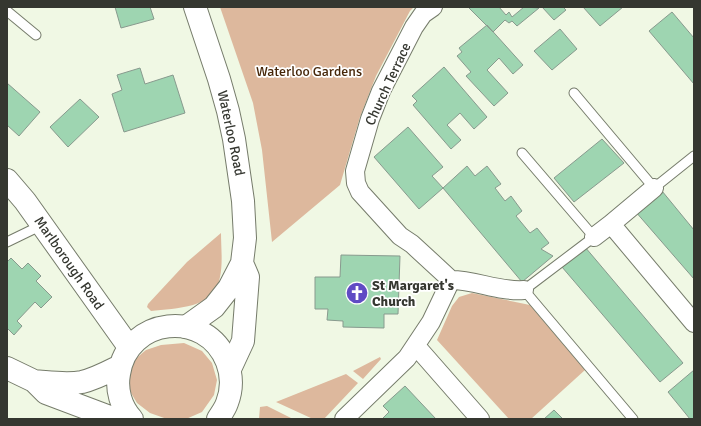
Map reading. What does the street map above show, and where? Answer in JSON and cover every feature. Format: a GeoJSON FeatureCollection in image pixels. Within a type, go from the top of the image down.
{"type":"FeatureCollection","features":[{"type":"Feature","properties":{"kind":"street","name":"Waterloo Road"},"geometry":{"type":"LineString","coordinates":[[186,327],[214,307],[228,288],[242,263],[245,238],[243,201],[234,139],[228,111],[195,7]]}},
{"type":"Feature","properties":{"kind":"street","name":"Church Terrace"},"geometry":{"type":"LineString","coordinates":[[433,7],[423,14],[414,27],[381,91],[370,119],[355,171],[356,183],[360,192],[400,236],[412,244],[451,280]]}},
{"type":"Feature","properties":{"kind":"street","name":"Marlborough Road"},"geometry":{"type":"LineString","coordinates":[[7,180],[25,201],[42,225],[124,357]]}},
{"type":"Feature","properties":{"kind":"street"},"geometry":{"type":"LineString","coordinates":[[594,237],[654,188]]}},
{"type":"Feature","properties":{"kind":"street"},"geometry":{"type":"LineString","coordinates":[[611,224],[694,322]]}},
{"type":"Feature","properties":{"kind":"street","name":"Waterloo Road"},"geometry":{"type":"LineString","coordinates":[[230,369],[243,341],[248,277],[242,263]]}},
{"type":"Feature","properties":{"kind":"street"},"geometry":{"type":"LineString","coordinates":[[344,419],[403,362],[416,346],[431,322],[451,280],[464,280],[515,290],[524,290]]}},
{"type":"Feature","properties":{"kind":"street"},"geometry":{"type":"LineString","coordinates":[[34,381],[70,383],[82,382],[94,378],[124,357],[138,339],[152,330],[169,326],[186,327],[201,332],[214,342],[224,354],[230,369],[231,387],[224,414]]}},
{"type":"Feature","properties":{"kind":"street"},"geometry":{"type":"LineString","coordinates":[[416,346],[480,419]]}},
{"type":"Feature","properties":{"kind":"street"},"geometry":{"type":"LineString","coordinates":[[124,357],[118,382],[120,398],[127,414],[132,419]]}},
{"type":"Feature","properties":{"kind":"street"},"geometry":{"type":"LineString","coordinates":[[7,368],[34,381],[46,393],[114,419]]}},
{"type":"Feature","properties":{"kind":"lane"},"geometry":{"type":"LineString","coordinates":[[7,11],[36,35]]}},
{"type":"Feature","properties":{"kind":"lane"},"geometry":{"type":"LineString","coordinates":[[574,93],[654,188],[694,156]]}},
{"type":"Feature","properties":{"kind":"lane"},"geometry":{"type":"LineString","coordinates":[[522,153],[594,237],[524,290],[633,419]]}},
{"type":"Feature","properties":{"kind":"lane"},"geometry":{"type":"LineString","coordinates":[[7,242],[42,225]]}},
{"type":"Feature","properties":{"kind":"green space","name":"Waterloo Gardens"},"geometry":{"type":"Polygon","coordinates":[[[220,7],[414,7],[410,11],[376,76],[360,117],[340,185],[272,242],[262,150],[253,103],[220,7]]]}},
{"type":"Feature","properties":{"kind":"green space"},"geometry":{"type":"Polygon","coordinates":[[[221,233],[221,272],[217,288],[211,295],[203,301],[193,305],[151,311],[147,307],[148,304],[187,262],[221,233]]]}},
{"type":"Feature","properties":{"kind":"green space"},"geometry":{"type":"Polygon","coordinates":[[[472,293],[530,305],[585,370],[531,419],[509,419],[437,340],[452,306],[459,297],[472,293]]]}},
{"type":"Feature","properties":{"kind":"green space"},"geometry":{"type":"Polygon","coordinates":[[[184,343],[202,351],[212,363],[217,380],[214,395],[202,412],[186,419],[167,419],[150,413],[137,403],[128,388],[129,374],[134,360],[146,350],[161,345],[184,343]]]}},
{"type":"Feature","properties":{"kind":"green space"},"geometry":{"type":"Polygon","coordinates":[[[380,357],[381,359],[363,379],[353,371],[380,357]]]}},
{"type":"Feature","properties":{"kind":"green space"},"geometry":{"type":"Polygon","coordinates":[[[346,374],[358,383],[324,419],[313,419],[276,402],[346,374]]]}},
{"type":"Feature","properties":{"kind":"green space"},"geometry":{"type":"Polygon","coordinates":[[[267,406],[293,419],[259,419],[260,407],[267,406]]]}},
{"type":"Feature","properties":{"kind":"building"},"geometry":{"type":"Polygon","coordinates":[[[115,7],[150,7],[154,19],[121,28],[115,7]]]}},
{"type":"Feature","properties":{"kind":"building"},"geometry":{"type":"Polygon","coordinates":[[[468,7],[499,7],[506,15],[509,12],[512,17],[524,7],[539,8],[517,26],[512,21],[509,23],[505,20],[493,32],[468,7]]]}},
{"type":"Feature","properties":{"kind":"building"},"geometry":{"type":"Polygon","coordinates":[[[542,7],[563,7],[566,10],[554,20],[542,7]]]}},
{"type":"Feature","properties":{"kind":"building"},"geometry":{"type":"Polygon","coordinates":[[[583,7],[623,7],[600,26],[583,7]]]}},
{"type":"Feature","properties":{"kind":"building"},"geometry":{"type":"Polygon","coordinates":[[[672,12],[694,38],[694,84],[649,31],[672,12]]]}},
{"type":"Feature","properties":{"kind":"building"},"geometry":{"type":"Polygon","coordinates":[[[487,25],[523,65],[513,74],[499,58],[487,70],[508,93],[494,106],[466,76],[471,72],[457,56],[462,52],[459,48],[487,25]]]}},
{"type":"Feature","properties":{"kind":"building"},"geometry":{"type":"Polygon","coordinates":[[[560,29],[577,49],[552,70],[534,51],[560,29]]]}},
{"type":"Feature","properties":{"kind":"building"},"geometry":{"type":"Polygon","coordinates":[[[444,67],[487,117],[474,129],[460,113],[447,125],[461,140],[451,149],[413,105],[417,101],[412,96],[444,67]]]}},
{"type":"Feature","properties":{"kind":"building"},"geometry":{"type":"Polygon","coordinates":[[[140,68],[145,84],[173,75],[185,113],[124,132],[112,94],[122,90],[117,75],[140,68]]]}},
{"type":"Feature","properties":{"kind":"building"},"geometry":{"type":"Polygon","coordinates":[[[7,83],[40,112],[19,136],[7,125],[7,83]]]}},
{"type":"Feature","properties":{"kind":"building"},"geometry":{"type":"Polygon","coordinates":[[[80,99],[99,117],[68,147],[50,127],[80,99]]]}},
{"type":"Feature","properties":{"kind":"building"},"geometry":{"type":"Polygon","coordinates":[[[408,127],[443,167],[432,176],[443,188],[419,209],[374,157],[408,127]]]}},
{"type":"Feature","properties":{"kind":"building"},"geometry":{"type":"Polygon","coordinates":[[[602,139],[624,163],[574,202],[554,178],[602,139]]]}},
{"type":"Feature","properties":{"kind":"building"},"geometry":{"type":"Polygon","coordinates":[[[467,166],[475,176],[487,166],[501,184],[495,188],[505,201],[511,196],[522,211],[516,216],[530,233],[537,228],[549,243],[541,249],[553,256],[522,282],[443,188],[467,166]]]}},
{"type":"Feature","properties":{"kind":"building"},"geometry":{"type":"Polygon","coordinates":[[[662,191],[694,230],[694,279],[635,211],[662,191]]]}},
{"type":"Feature","properties":{"kind":"building"},"geometry":{"type":"Polygon","coordinates":[[[585,247],[683,363],[660,382],[562,267],[585,247]]]}},
{"type":"Feature","properties":{"kind":"building","name":"St Margaret's Church"},"geometry":{"type":"Polygon","coordinates":[[[341,255],[400,256],[398,314],[384,314],[384,328],[343,327],[343,321],[327,320],[328,309],[315,309],[315,277],[340,277],[341,255]]]}},
{"type":"Feature","properties":{"kind":"building"},"geometry":{"type":"Polygon","coordinates":[[[11,258],[22,269],[28,263],[41,276],[36,281],[52,297],[41,308],[35,302],[17,321],[22,326],[14,335],[7,328],[7,262],[11,258]]]}},
{"type":"Feature","properties":{"kind":"building"},"geometry":{"type":"Polygon","coordinates":[[[694,370],[694,419],[690,419],[668,392],[694,370]]]}},
{"type":"Feature","properties":{"kind":"building"},"geometry":{"type":"Polygon","coordinates":[[[405,386],[436,419],[382,419],[389,412],[383,406],[405,386]]]}},
{"type":"Feature","properties":{"kind":"building"},"geometry":{"type":"Polygon","coordinates":[[[554,410],[563,419],[544,419],[554,410]]]}},
{"type":"Feature","properties":{"kind":"place","name":"St Margaret's Church"},"geometry":{"type":"Point","coordinates":[357,293]}}]}
